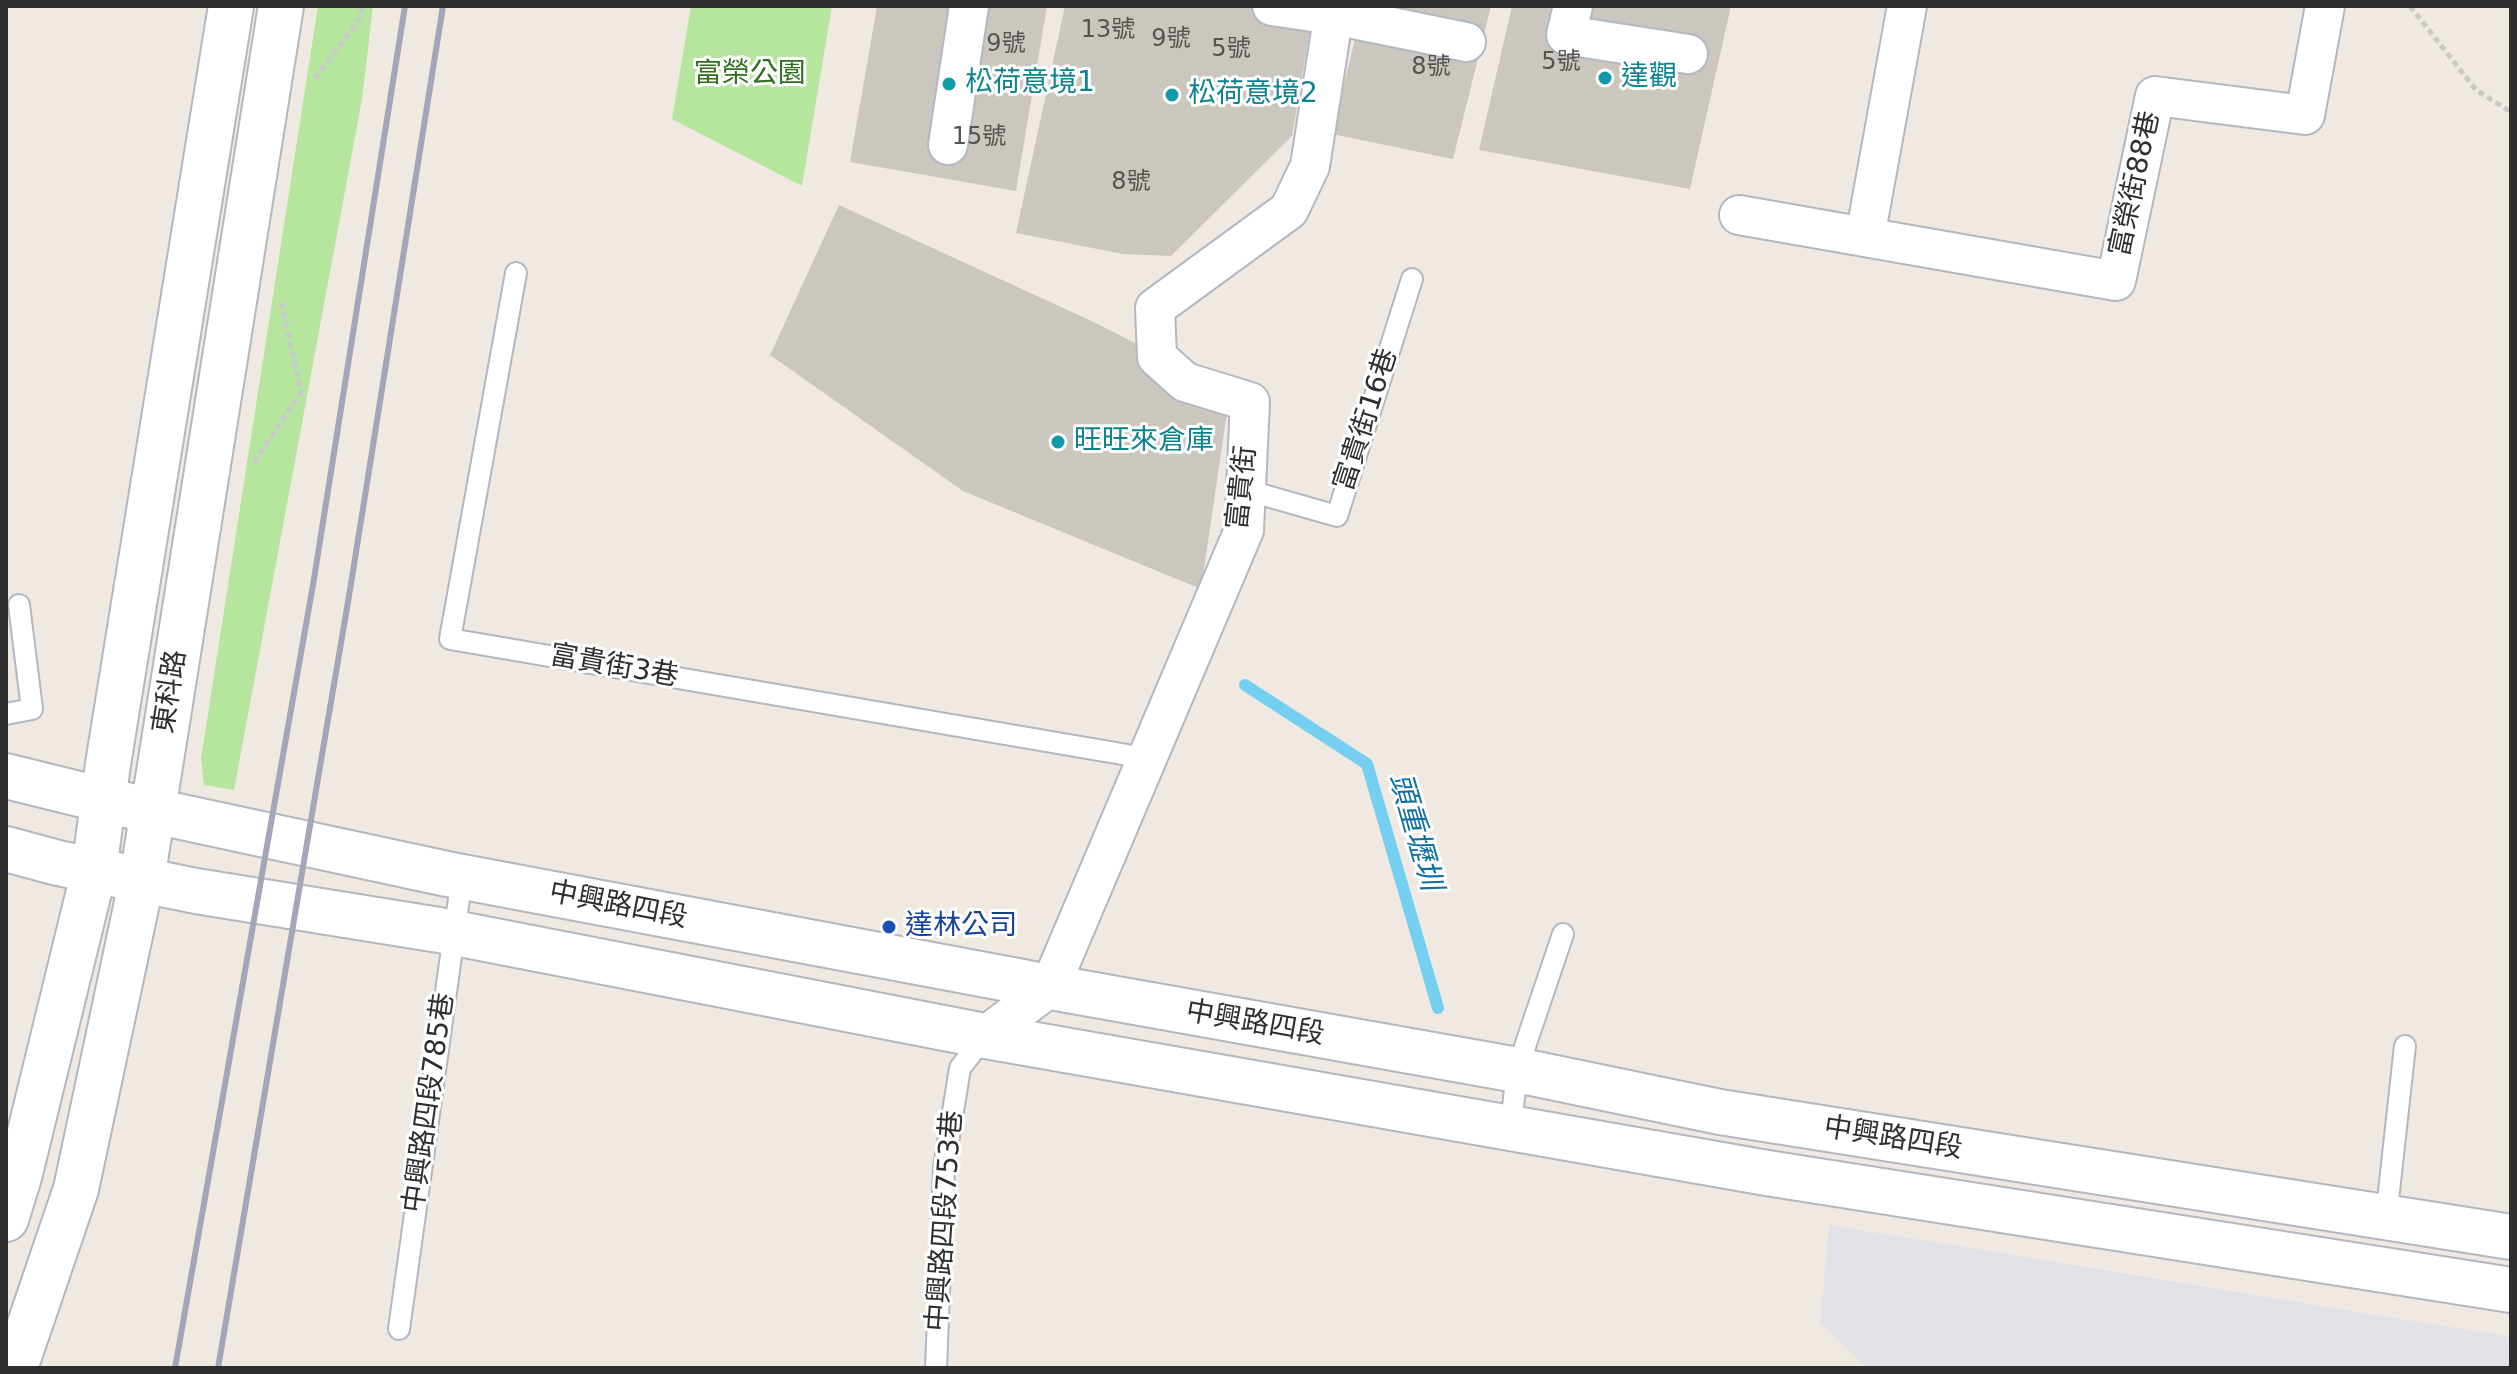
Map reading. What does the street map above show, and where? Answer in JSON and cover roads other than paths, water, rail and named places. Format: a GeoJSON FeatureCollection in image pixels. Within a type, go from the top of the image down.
{"type":"FeatureCollection","features":[{"type":"Feature","properties":{"kind":"main road","name":"東科路"},"geometry":{"type":"LineString","coordinates":[[6,1219],[94,871],[231,6]]}},
{"type":"Feature","properties":{"kind":"main road","name":"東科路"},"geometry":{"type":"LineString","coordinates":[[15,1368],[76,1189],[142,879],[281,6]]}},
{"type":"Feature","properties":{"kind":"main road","name":"中興路四段"},"geometry":{"type":"LineString","coordinates":[[6,776],[152,811],[462,877],[1517,1070],[1720,1112],[2511,1237]]}},
{"type":"Feature","properties":{"kind":"main road","name":"中興路四段"},"geometry":{"type":"LineString","coordinates":[[6,849],[94,871],[196,891],[454,933],[985,1036],[1767,1173],[2511,1290]]}},
{"type":"Feature","properties":{"kind":"street"},"geometry":{"type":"LineString","coordinates":[[948,145],[969,6]]}},
{"type":"Feature","properties":{"kind":"street"},"geometry":{"type":"LineString","coordinates":[[1272,6],[1334,10],[1466,42]]}},
{"type":"Feature","properties":{"kind":"street"},"geometry":{"type":"LineString","coordinates":[[1573,6],[1566,35],[1688,54]]}},
{"type":"Feature","properties":{"kind":"street"},"geometry":{"type":"LineString","coordinates":[[1865,237],[1907,6]]}},
{"type":"Feature","properties":{"kind":"street","name":"富榮街88巷"},"geometry":{"type":"LineString","coordinates":[[1739,215],[2116,281],[2155,96],[2305,115],[2325,6]]}},
{"type":"Feature","properties":{"kind":"street","name":"富貴街"},"geometry":{"type":"LineString","coordinates":[[1050,987],[1244,530],[1250,402],[1185,382],[1157,357],[1155,308],[1289,210],[1310,166],[1334,10]]}},
{"type":"Feature","properties":{"kind":"street"},"geometry":{"type":"LineString","coordinates":[[985,1036],[1050,987]]}},
{"type":"Feature","properties":{"kind":"lane","name":"富貴街3巷"},"geometry":{"type":"LineString","coordinates":[[516,273],[450,639],[1145,758]]}},
{"type":"Feature","properties":{"kind":"lane","name":"富貴街16巷"},"geometry":{"type":"LineString","coordinates":[[1246,490],[1337,516],[1412,279]]}},
{"type":"Feature","properties":{"kind":"lane"},"geometry":{"type":"LineString","coordinates":[[6,714],[32,709],[19,605]]}},
{"type":"Feature","properties":{"kind":"lane","name":"中興路四段785巷"},"geometry":{"type":"LineString","coordinates":[[399,1329],[462,877]]}},
{"type":"Feature","properties":{"kind":"lane"},"geometry":{"type":"LineString","coordinates":[[1511,1127],[1517,1070],[1563,934]]}},
{"type":"Feature","properties":{"kind":"lane","name":"中興路四段753巷"},"geometry":{"type":"LineString","coordinates":[[936,1368],[944,1167],[960,1068],[985,1036]]}},
{"type":"Feature","properties":{"kind":"lane"},"geometry":{"type":"LineString","coordinates":[[2386,1218],[2405,1046]]}},
{"type":"Feature","properties":{"kind":"waterway","name":"頭重壢圳"},"geometry":{"type":"LineString","coordinates":[[1245,685],[1367,764],[1438,1008]]}},
{"type":"Feature","properties":{"kind":"railway"},"geometry":{"type":"LineString","coordinates":[[175,1368],[313,585],[405,6]]}},
{"type":"Feature","properties":{"kind":"railway"},"geometry":{"type":"LineString","coordinates":[[218,1368],[350,590],[443,6]]}},
{"type":"Feature","properties":{"kind":"place","name":"達觀"},"geometry":{"type":"Point","coordinates":[1605,78]}},
{"type":"Feature","properties":{"kind":"place","name":"松荷意境1"},"geometry":{"type":"Point","coordinates":[949,84]}},
{"type":"Feature","properties":{"kind":"place","name":"松荷意境2"},"geometry":{"type":"Point","coordinates":[1172,95]}},
{"type":"Feature","properties":{"kind":"place","name":"旺旺來倉庫"},"geometry":{"type":"Point","coordinates":[1058,442]}},
{"type":"Feature","properties":{"kind":"place","name":"達林公司"},"geometry":{"type":"Point","coordinates":[889,927]}},
{"type":"Feature","properties":{"kind":"park label","name":"富榮公園"},"geometry":{"type":"Point","coordinates":[750,75]}}]}
